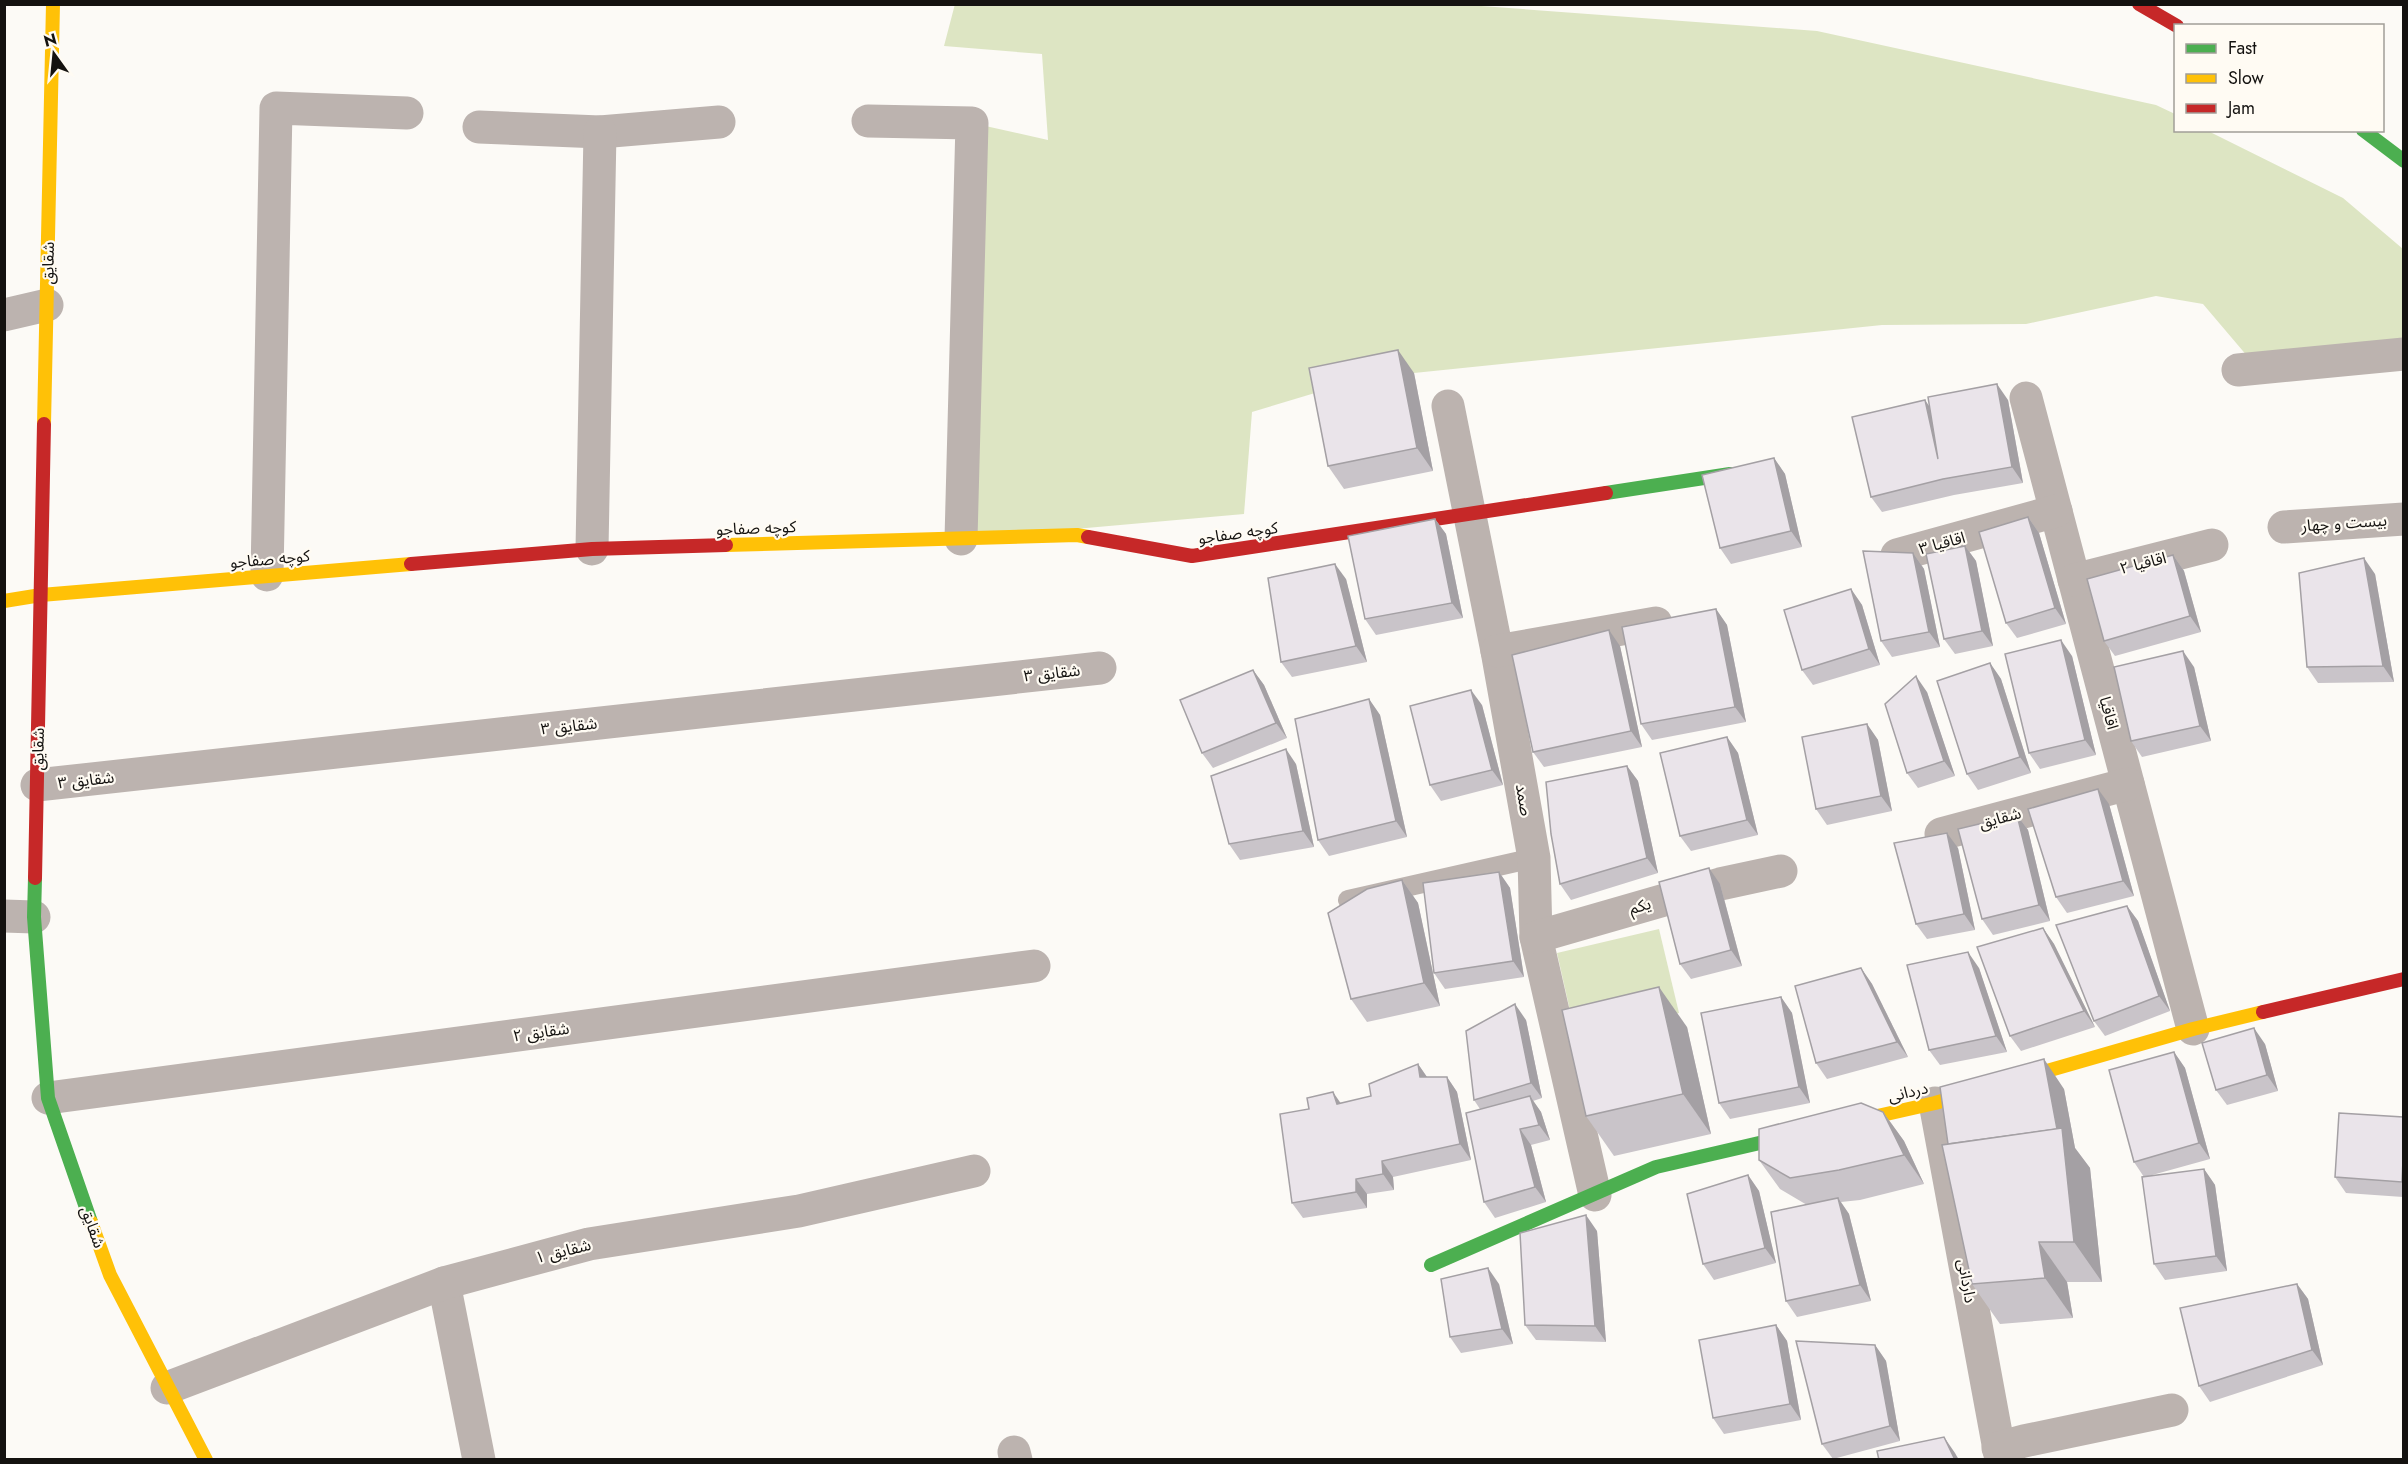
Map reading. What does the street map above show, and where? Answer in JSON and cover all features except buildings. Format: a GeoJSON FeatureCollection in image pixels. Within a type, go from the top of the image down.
{"type":"FeatureCollection","features":[{"type":"Feature","properties":{"kind":"street","name":"شقایق"},"geometry":{"type":"LineString","coordinates":[[53,4],[37,785],[19,917],[48,1098],[110,1275],[206,1460]]}},
{"type":"Feature","properties":{"kind":"street"},"geometry":{"type":"LineString","coordinates":[[2139,4],[2174,25]]}},
{"type":"Feature","properties":{"kind":"street"},"geometry":{"type":"LineString","coordinates":[[267,575],[276,108],[407,113]]}},
{"type":"Feature","properties":{"kind":"street"},"geometry":{"type":"LineString","coordinates":[[868,121],[972,123],[962,539]]}},
{"type":"Feature","properties":{"kind":"street"},"geometry":{"type":"LineString","coordinates":[[479,127],[600,132],[718,122]]}},
{"type":"Feature","properties":{"kind":"street"},"geometry":{"type":"LineString","coordinates":[[592,549],[600,132]]}},
{"type":"Feature","properties":{"kind":"street"},"geometry":{"type":"LineString","coordinates":[[2366,132],[2403,161]]}},
{"type":"Feature","properties":{"kind":"street"},"geometry":{"type":"LineString","coordinates":[[4,315],[47,305]]}},
{"type":"Feature","properties":{"kind":"street"},"geometry":{"type":"LineString","coordinates":[[2238,370],[2403,354]]}},
{"type":"Feature","properties":{"kind":"street","name":"اقاقیا"},"geometry":{"type":"LineString","coordinates":[[2026,398],[2193,1029]]}},
{"type":"Feature","properties":{"kind":"street","name":"صمد"},"geometry":{"type":"LineString","coordinates":[[1448,406],[1497,651],[1534,858],[1536,937],[1595,1195]]}},
{"type":"Feature","properties":{"kind":"street","name":"کوچه صفاجو"},"geometry":{"type":"LineString","coordinates":[[4,601],[41,595],[267,575],[592,549],[1077,535],[1192,556],[1731,474]]}},
{"type":"Feature","properties":{"kind":"street","name":"اقاقیا ۳"},"geometry":{"type":"LineString","coordinates":[[1897,555],[2056,511]]}},
{"type":"Feature","properties":{"kind":"street","name":"بیست و چهار"},"geometry":{"type":"LineString","coordinates":[[2284,527],[2403,519]]}},
{"type":"Feature","properties":{"kind":"street","name":"اقاقیا ۲"},"geometry":{"type":"LineString","coordinates":[[2074,580],[2212,545]]}},
{"type":"Feature","properties":{"kind":"street"},"geometry":{"type":"LineString","coordinates":[[1497,651],[1656,623]]}},
{"type":"Feature","properties":{"kind":"street","name":"شقایق ۳"},"geometry":{"type":"LineString","coordinates":[[37,785],[1100,668]]}},
{"type":"Feature","properties":{"kind":"street","name":"شقایق"},"geometry":{"type":"LineString","coordinates":[[1941,834],[2128,784]]}},
{"type":"Feature","properties":{"kind":"street","name":"یکم"},"geometry":{"type":"LineString","coordinates":[[1536,937],[1700,889],[1781,871]]}},
{"type":"Feature","properties":{"kind":"street","name":"شقایق ۲"},"geometry":{"type":"LineString","coordinates":[[48,1098],[1034,966]]}},
{"type":"Feature","properties":{"kind":"street","name":"دردانی"},"geometry":{"type":"LineString","coordinates":[[1431,1265],[1656,1167],[1935,1103],[2193,1029],[2403,979]]}},
{"type":"Feature","properties":{"kind":"street","name":"داردانی"},"geometry":{"type":"LineString","coordinates":[[1935,1103],[1999,1454]]}},
{"type":"Feature","properties":{"kind":"street","name":"شقایق ۱"},"geometry":{"type":"LineString","coordinates":[[167,1388],[444,1282],[589,1244],[799,1211],[974,1171]]}},
{"type":"Feature","properties":{"kind":"street"},"geometry":{"type":"LineString","coordinates":[[444,1282],[479,1460]]}},
{"type":"Feature","properties":{"kind":"street"},"geometry":{"type":"LineString","coordinates":[[1999,1454],[2035,1438],[2172,1410]]}},
{"type":"Feature","properties":{"kind":"lane"},"geometry":{"type":"LineString","coordinates":[[1348,900],[1534,858]]}},
{"type":"Feature","properties":{"kind":"green space"},"geometry":{"type":"Polygon","coordinates":[[[955,4],[1454,4],[1817,31],[2156,105],[2174,114],[2174,132],[2210,132],[2343,198],[2403,249],[2403,354],[2248,357],[2203,304],[2156,296],[2026,324],[1882,325],[1414,373],[1325,390],[1252,412],[1244,514],[961,539],[972,123],[1048,140],[1042,54],[944,46],[955,4]]]}},
{"type":"Feature","properties":{"kind":"green space"},"geometry":{"type":"Polygon","coordinates":[[[1659,929],[1679,1013],[1576,1037],[1557,953],[1659,929]]]}},
{"type":"Feature","properties":{"kind":"traffic: fast"},"geometry":{"type":"LineString","coordinates":[[2366,132],[2404,161]]}},
{"type":"Feature","properties":{"kind":"traffic: fast"},"geometry":{"type":"LineString","coordinates":[[1606,493],[1730,474]]}},
{"type":"Feature","properties":{"kind":"traffic: fast"},"geometry":{"type":"LineString","coordinates":[[35,878],[34,917],[48,1098],[91,1222]]}},
{"type":"Feature","properties":{"kind":"traffic: fast"},"geometry":{"type":"LineString","coordinates":[[1431,1265],[1656,1167],[1811,1131]]}},
{"type":"Feature","properties":{"kind":"traffic: slow"},"geometry":{"type":"LineString","coordinates":[[44,424],[53,4]]}},
{"type":"Feature","properties":{"kind":"traffic: slow"},"geometry":{"type":"LineString","coordinates":[[726,545],[1077,535],[1088,537]]}},
{"type":"Feature","properties":{"kind":"traffic: slow"},"geometry":{"type":"LineString","coordinates":[[4,601],[41,595],[411,564]]}},
{"type":"Feature","properties":{"kind":"traffic: slow"},"geometry":{"type":"LineString","coordinates":[[1811,1131],[1935,1103],[2193,1029],[2263,1012]]}},
{"type":"Feature","properties":{"kind":"traffic: slow"},"geometry":{"type":"LineString","coordinates":[[91,1222],[110,1275],[206,1460]]}},
{"type":"Feature","properties":{"kind":"traffic: jam"},"geometry":{"type":"LineString","coordinates":[[2139,4],[2174,24]]}},
{"type":"Feature","properties":{"kind":"traffic: jam"},"geometry":{"type":"LineString","coordinates":[[35,878],[44,424]]}},
{"type":"Feature","properties":{"kind":"traffic: jam"},"geometry":{"type":"LineString","coordinates":[[1088,537],[1192,556],[1606,493]]}},
{"type":"Feature","properties":{"kind":"traffic: jam"},"geometry":{"type":"LineString","coordinates":[[411,564],[592,549],[726,545]]}},
{"type":"Feature","properties":{"kind":"traffic: jam"},"geometry":{"type":"LineString","coordinates":[[2263,1012],[2404,979]]}}]}
